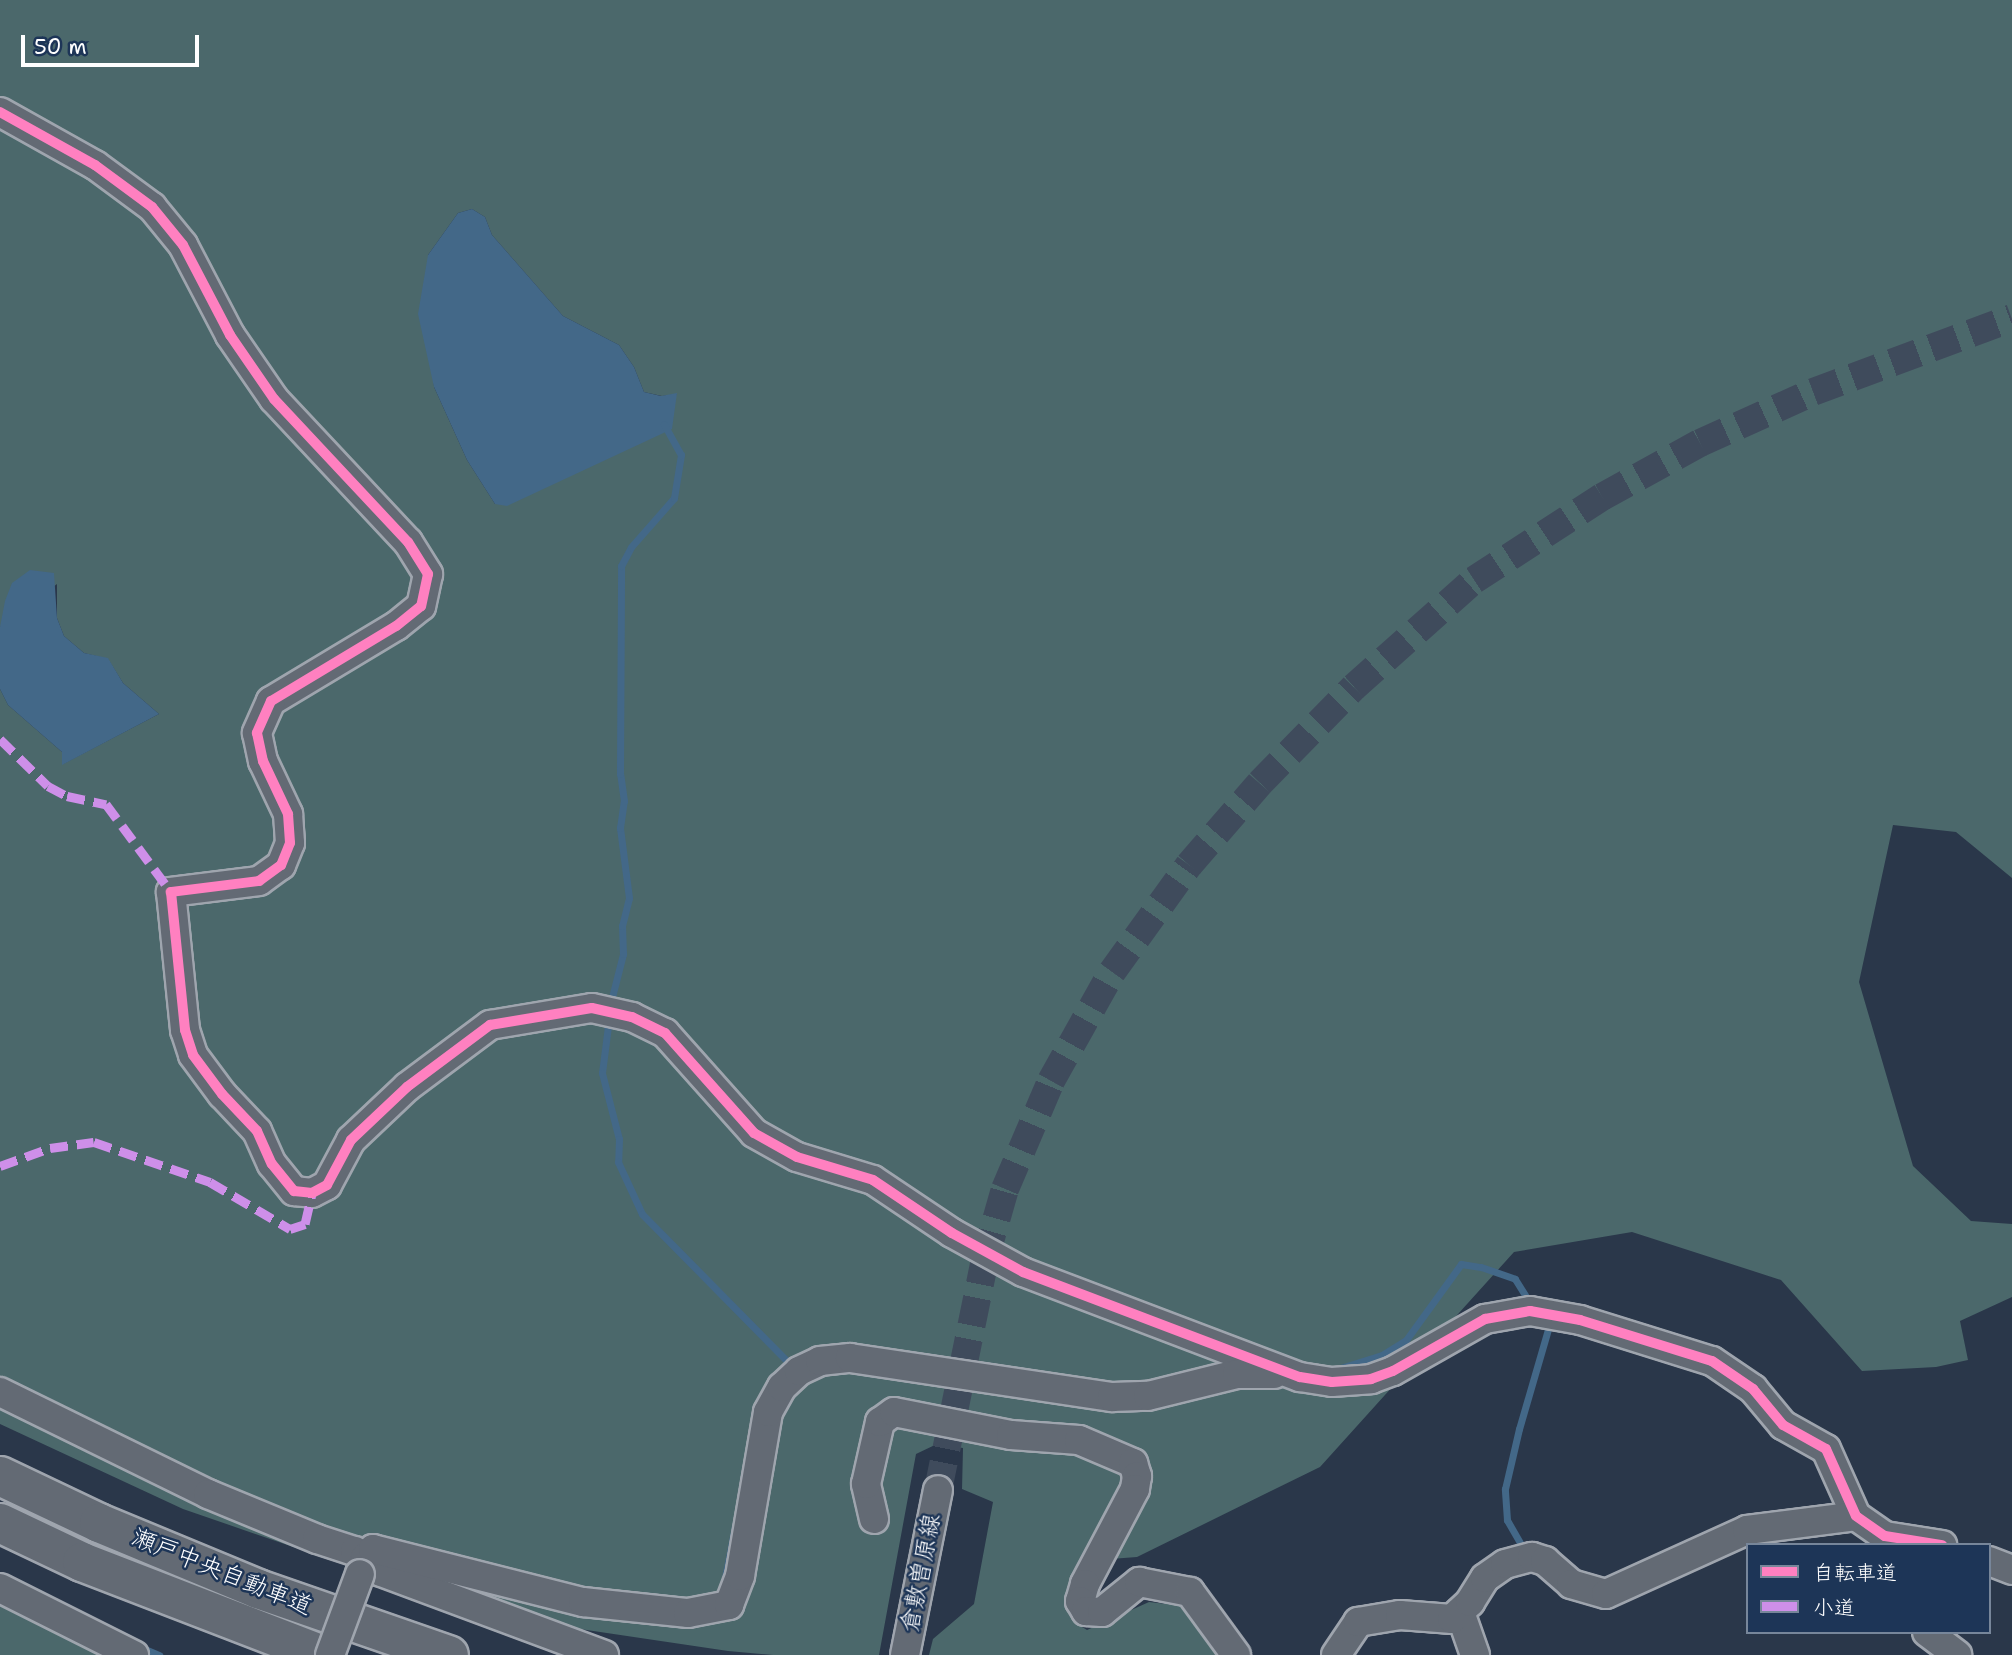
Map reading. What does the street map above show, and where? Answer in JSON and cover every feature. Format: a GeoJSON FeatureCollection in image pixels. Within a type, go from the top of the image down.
{"type":"FeatureCollection","features":[{"type":"Feature","properties":{"kind":"highway","name":"瀬戸中央自動車道"},"geometry":{"type":"LineString","coordinates":[[0,1476],[99,1523],[258,1589],[449,1655]]}},
{"type":"Feature","properties":{"kind":"highway","name":"瀬戸中央自動車道"},"geometry":{"type":"LineString","coordinates":[[0,1523],[82,1562],[323,1655]]}},
{"type":"Feature","properties":{"kind":"street"},"geometry":{"type":"LineString","coordinates":[[0,113],[95,165],[152,207],[183,245],[230,335],[274,399],[408,542],[428,574],[421,606],[405,620],[271,701],[257,733],[263,761],[288,814],[290,843],[281,865],[259,881],[171,892],[183,1017],[193,1055],[222,1094],[257,1131],[272,1164],[294,1191],[312,1193],[327,1185],[351,1140],[407,1087],[490,1025],[592,1008],[632,1017],[665,1033],[754,1133],[797,1157],[873,1180],[952,1233],[1023,1272],[1287,1371],[1332,1382],[1371,1379],[1393,1371],[1485,1319],[1531,1311],[1580,1320],[1712,1361],[1753,1389],[1783,1426],[1826,1448],[1856,1516],[1886,1540],[1920,1543]]}},
{"type":"Feature","properties":{"kind":"street"},"geometry":{"type":"LineString","coordinates":[[330,1655],[363,1566],[373,1549],[551,1596],[688,1614],[729,1605],[740,1576],[768,1412],[782,1388],[799,1371],[820,1361],[850,1358],[1112,1397],[1148,1396],[1237,1374],[1269,1375],[1287,1371]]}},
{"type":"Feature","properties":{"kind":"street"},"geometry":{"type":"LineString","coordinates":[[0,1392],[208,1494],[317,1539],[355,1551],[363,1566],[604,1655]]}},
{"type":"Feature","properties":{"kind":"street"},"geometry":{"type":"LineString","coordinates":[[874,1519],[866,1484],[880,1422],[894,1412],[1011,1436],[1079,1440],[1133,1464],[1137,1476],[1135,1489],[1085,1584],[1080,1601],[1086,1611],[1102,1612],[1139,1582],[1190,1592],[1236,1655]]}},
{"type":"Feature","properties":{"kind":"street","name":"倉敷曽原線"},"geometry":{"type":"LineString","coordinates":[[905,1655],[938,1490]]}},
{"type":"Feature","properties":{"kind":"street"},"geometry":{"type":"LineString","coordinates":[[1336,1655],[1358,1622],[1400,1615],[1452,1619],[1485,1578],[1505,1564],[1518,1560],[1532,1557],[1545,1561],[1570,1584],[1606,1594],[1747,1530],[1856,1516]]}},
{"type":"Feature","properties":{"kind":"street"},"geometry":{"type":"LineString","coordinates":[[1991,1562],[2012,1570]]}},
{"type":"Feature","properties":{"kind":"street"},"geometry":{"type":"LineString","coordinates":[[0,1588],[134,1655]]}},
{"type":"Feature","properties":{"kind":"street"},"geometry":{"type":"LineString","coordinates":[[1460,1612],[1475,1655]]}},
{"type":"Feature","properties":{"kind":"street"},"geometry":{"type":"LineString","coordinates":[[1930,1634],[1957,1655]]}},
{"type":"Feature","properties":{"kind":"green space"},"geometry":{"type":"Polygon","coordinates":[[[0,0],[2012,0],[2012,878],[1956,832],[1893,825],[1859,982],[1913,1166],[1971,1221],[2012,1224],[2012,1297],[1960,1321],[1968,1360],[1936,1367],[1862,1371],[1781,1280],[1632,1232],[1514,1252],[1320,1467],[1137,1557],[1084,1561],[1066,1606],[1074,1622],[1087,1630],[1149,1602],[1184,1606],[1196,1627],[1224,1655],[929,1655],[933,1639],[974,1604],[993,1502],[962,1489],[963,1448],[937,1444],[916,1454],[879,1655],[773,1655],[728,1651],[553,1625],[375,1553],[331,1560],[183,1509],[0,1424],[0,689],[8,705],[62,752],[63,764],[159,714],[123,683],[108,659],[84,653],[64,636],[57,618],[57,584],[0,627],[0,0]],[[472,209],[458,213],[428,255],[434,387],[467,460],[495,504],[677,394],[662,396],[644,392],[634,367],[619,345],[563,316],[492,235],[485,217],[472,209]]]}},
{"type":"Feature","properties":{"kind":"green space"},"geometry":{"type":"Polygon","coordinates":[[[0,1596],[119,1655],[0,1655],[0,1596]]]}},
{"type":"Feature","properties":{"kind":"water"},"geometry":{"type":"Polygon","coordinates":[[[472,209],[485,217],[492,235],[563,316],[619,345],[634,367],[644,392],[661,396],[677,393],[672,429],[507,506],[495,504],[467,460],[434,387],[418,314],[428,255],[458,213],[472,209]]]}},
{"type":"Feature","properties":{"kind":"water"},"geometry":{"type":"Polygon","coordinates":[[[30,570],[54,573],[57,618],[64,636],[84,653],[108,658],[123,683],[159,714],[62,765],[62,752],[8,705],[0,689],[0,627],[5,601],[12,583],[30,570]]]}},
{"type":"Feature","properties":{"kind":"waterway"},"geometry":{"type":"LineString","coordinates":[[611,1001],[623,954],[622,926],[629,898],[620,828],[624,801],[620,774],[621,566],[631,547],[674,498],[681,455],[664,424]]}},
{"type":"Feature","properties":{"kind":"waterway"},"geometry":{"type":"LineString","coordinates":[[608,1026],[602,1073],[619,1139],[618,1162],[642,1214],[790,1364]]}},
{"type":"Feature","properties":{"kind":"waterway"},"geometry":{"type":"LineString","coordinates":[[1337,1369],[1382,1355],[1406,1340],[1461,1264],[1481,1267],[1515,1279],[1529,1301],[1534,1302]]}},
{"type":"Feature","properties":{"kind":"waterway"},"geometry":{"type":"LineString","coordinates":[[1526,1553],[1507,1520],[1505,1489],[1550,1322]]}},
{"type":"Feature","properties":{"kind":"waterway"},"geometry":{"type":"LineString","coordinates":[[724,1583],[735,1526]]}},
{"type":"Feature","properties":{"kind":"waterway"},"geometry":{"type":"LineString","coordinates":[[140,1647],[159,1655]]}},
{"type":"Feature","properties":{"kind":"tunnel"},"geometry":{"type":"LineString","coordinates":[[938,1490],[985,1259],[1005,1189],[1051,1081],[1112,972],[1189,865],[1260,783],[1354,687],[1474,580],[1602,497],[1700,443],[1813,392],[2012,318]]}},
{"type":"Feature","properties":{"kind":"marked path"},"geometry":{"type":"LineString","coordinates":[[0,739],[48,786],[67,796],[106,804],[171,892]]}},
{"type":"Feature","properties":{"kind":"marked path"},"geometry":{"type":"LineString","coordinates":[[0,1166],[50,1148],[94,1142],[210,1182],[290,1229],[305,1224],[312,1193]]}},
{"type":"Feature","properties":{"kind":"cycle path"},"geometry":{"type":"LineString","coordinates":[[0,112],[95,165],[152,207],[183,245],[230,335],[274,399],[408,542],[428,574],[421,606],[396,626],[271,701],[257,733],[263,761],[288,814],[290,843],[281,865],[259,881],[171,892],[185,1030],[193,1055],[222,1094],[257,1131],[272,1164],[294,1191],[312,1193],[327,1185],[351,1140],[407,1087],[490,1025],[592,1008],[632,1017],[665,1033],[754,1133],[797,1157],[873,1180],[952,1233],[1023,1272],[1300,1377],[1332,1382],[1371,1379],[1393,1371],[1485,1319],[1530,1311],[1580,1320],[1712,1361],[1753,1389],[1783,1425],[1826,1449],[1856,1516],[1885,1536],[1929,1543]]}}]}
